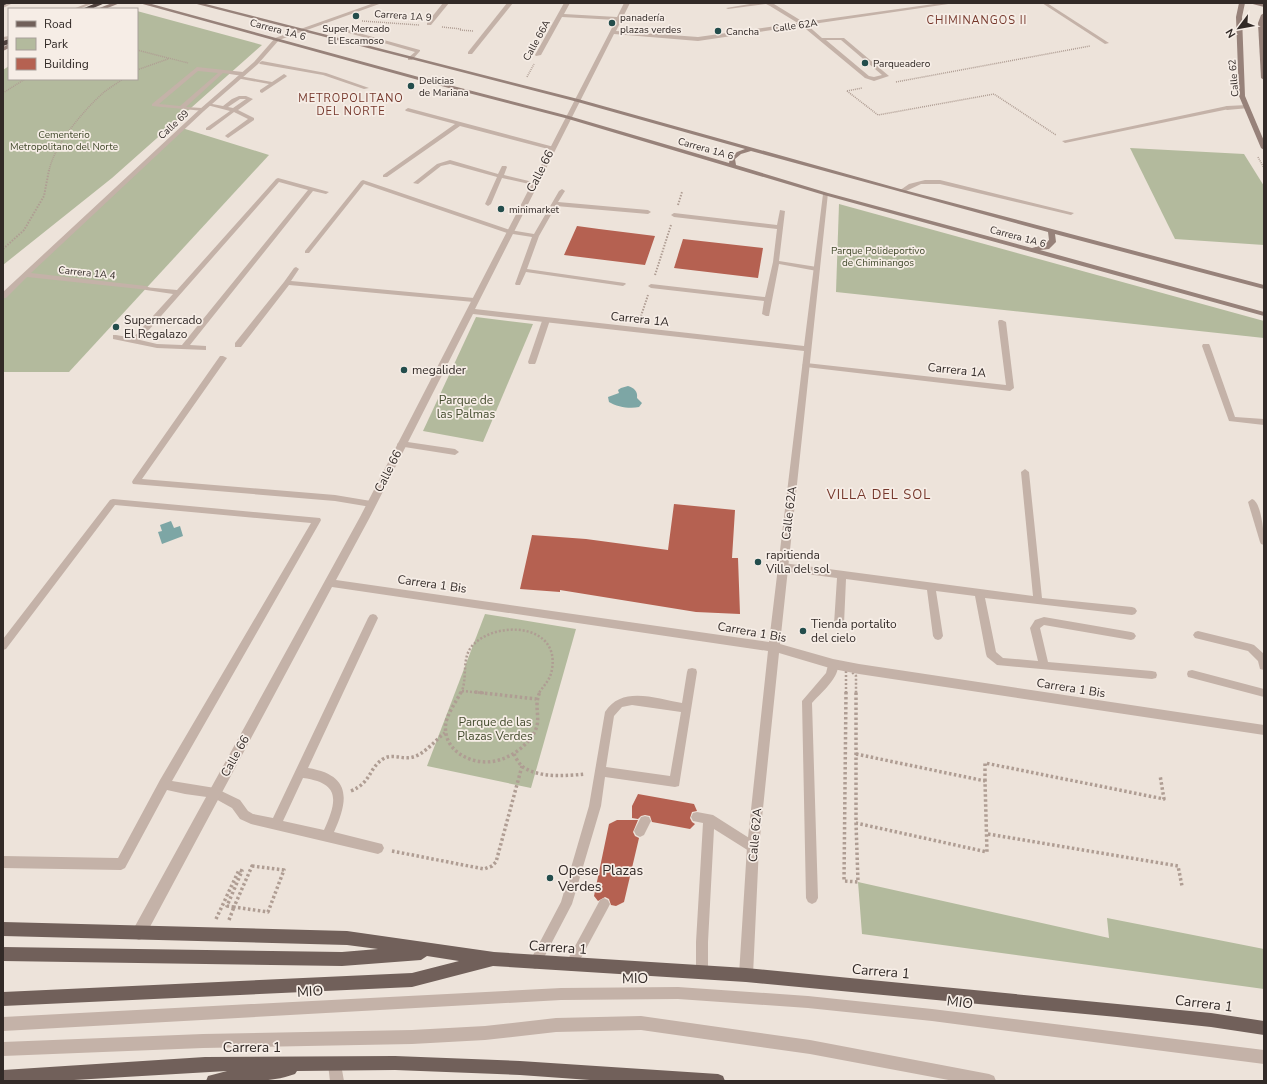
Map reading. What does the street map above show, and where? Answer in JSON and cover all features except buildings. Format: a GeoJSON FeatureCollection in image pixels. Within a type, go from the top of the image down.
{"type":"FeatureCollection","features":[{"type":"Feature","properties":{"kind":"highway"},"geometry":{"type":"LineString","coordinates":[[88,8],[102,3]]}},
{"type":"Feature","properties":{"kind":"main road","name":"Carrera 1"},"geometry":{"type":"LineString","coordinates":[[3,930],[347,938],[494,959],[536,963],[746,975],[1117,1010],[1211,1020],[1264,1028]]}},
{"type":"Feature","properties":{"kind":"main road"},"geometry":{"type":"LineString","coordinates":[[3,954],[190,958],[342,959],[439,951]]}},
{"type":"Feature","properties":{"kind":"main road","name":"Carrera 1"},"geometry":{"type":"LineString","coordinates":[[3,999],[412,980],[494,959]]}},
{"type":"Feature","properties":{"kind":"main road","name":"Carrera 1"},"geometry":{"type":"LineString","coordinates":[[3,1078],[205,1064],[396,1063],[512,1068],[718,1081]]}},
{"type":"Feature","properties":{"kind":"main road"},"geometry":{"type":"LineString","coordinates":[[213,1081],[330,1064]]}},
{"type":"Feature","properties":{"kind":"street"},"geometry":{"type":"LineString","coordinates":[[103,8],[117,3]]}},
{"type":"Feature","properties":{"kind":"street","name":"Carrera 1A 6"},"geometry":{"type":"LineString","coordinates":[[142,3],[153,4],[424,80],[567,118],[826,194],[1264,314]]}},
{"type":"Feature","properties":{"kind":"street","name":"Carrera 1A 6"},"geometry":{"type":"LineString","coordinates":[[196,3],[410,59],[576,100],[902,191],[1264,286]]}},
{"type":"Feature","properties":{"kind":"street","name":"Carrera 1A 9"},"geometry":{"type":"LineString","coordinates":[[358,3],[368,7]]}},
{"type":"Feature","properties":{"kind":"street","name":"Calle 69"},"geometry":{"type":"LineString","coordinates":[[3,296],[208,104],[241,76],[260,63],[278,39],[379,3]]}},
{"type":"Feature","properties":{"kind":"street"},"geometry":{"type":"LineString","coordinates":[[429,24],[446,3]]}},
{"type":"Feature","properties":{"kind":"street"},"geometry":{"type":"LineString","coordinates":[[470,53],[510,3]]}},
{"type":"Feature","properties":{"kind":"street","name":"Calle 66A"},"geometry":{"type":"LineString","coordinates":[[538,55],[567,3]]}},
{"type":"Feature","properties":{"kind":"street","name":"Calle 66"},"geometry":{"type":"LineString","coordinates":[[139,933],[330,583],[627,3]]}},
{"type":"Feature","properties":{"kind":"street","name":"Calle 62A"},"geometry":{"type":"LineString","coordinates":[[613,32],[698,39],[952,3]]}},
{"type":"Feature","properties":{"kind":"street","name":"Calle 62"},"geometry":{"type":"LineString","coordinates":[[1242,3],[1239,17],[1242,96],[1264,148]]}},
{"type":"Feature","properties":{"kind":"street"},"geometry":{"type":"LineString","coordinates":[[1252,3],[1264,5]]}},
{"type":"Feature","properties":{"kind":"street"},"geometry":{"type":"LineString","coordinates":[[560,15],[619,19]]}},
{"type":"Feature","properties":{"kind":"street"},"geometry":{"type":"LineString","coordinates":[[1264,15],[1261,23],[1264,78]]}},
{"type":"Feature","properties":{"kind":"street"},"geometry":{"type":"LineString","coordinates":[[3,49],[7,42]]}},
{"type":"Feature","properties":{"kind":"street"},"geometry":{"type":"LineString","coordinates":[[1227,108],[1247,107]]}},
{"type":"Feature","properties":{"kind":"street"},"geometry":{"type":"LineString","coordinates":[[733,166],[732,159],[738,152],[751,149]]}},
{"type":"Feature","properties":{"kind":"street","name":"Calle 62A"},"geometry":{"type":"LineString","coordinates":[[746,975],[753,847],[774,647],[826,194]]}},
{"type":"Feature","properties":{"kind":"street"},"geometry":{"type":"LineString","coordinates":[[1032,250],[1046,247],[1053,240],[1051,231]]}},
{"type":"Feature","properties":{"kind":"street","name":"Carrera 1A 4"},"geometry":{"type":"LineString","coordinates":[[25,275],[146,288]]}},
{"type":"Feature","properties":{"kind":"street","name":"Carrera 1A"},"geometry":{"type":"LineString","coordinates":[[469,311],[636,331],[808,349]]}},
{"type":"Feature","properties":{"kind":"street","name":"Carrera 1 Bis"},"geometry":{"type":"LineString","coordinates":[[330,583],[774,647],[833,664],[1264,730]]}},
{"type":"Feature","properties":{"kind":"street"},"geometry":{"type":"LineString","coordinates":[[330,1064],[337,1081]]}},
{"type":"Feature","properties":{"kind":"lane"},"geometry":{"type":"LineString","coordinates":[[4,5],[12,3]]}},
{"type":"Feature","properties":{"kind":"lane"},"geometry":{"type":"LineString","coordinates":[[78,8],[92,3]]}},
{"type":"Feature","properties":{"kind":"lane"},"geometry":{"type":"LineString","coordinates":[[728,8],[766,3],[779,8],[803,24],[821,39],[867,77],[874,79],[886,76],[842,39],[821,39]]}},
{"type":"Feature","properties":{"kind":"lane"},"geometry":{"type":"LineString","coordinates":[[1044,3],[1107,43]]}},
{"type":"Feature","properties":{"kind":"lane"},"geometry":{"type":"LineString","coordinates":[[337,28],[418,51],[410,59]]}},
{"type":"Feature","properties":{"kind":"lane"},"geometry":{"type":"LineString","coordinates":[[260,63],[324,74],[366,88]]}},
{"type":"Feature","properties":{"kind":"lane"},"geometry":{"type":"LineString","coordinates":[[202,110],[154,105],[197,69],[222,72],[272,83]]}},
{"type":"Feature","properties":{"kind":"lane"},"geometry":{"type":"LineString","coordinates":[[181,108],[222,72]]}},
{"type":"Feature","properties":{"kind":"lane"},"geometry":{"type":"LineString","coordinates":[[262,91],[284,76]]}},
{"type":"Feature","properties":{"kind":"lane"},"geometry":{"type":"LineString","coordinates":[[208,129],[250,99],[242,96],[238,97],[225,107]]}},
{"type":"Feature","properties":{"kind":"lane"},"geometry":{"type":"LineString","coordinates":[[208,104],[234,110],[252,119],[228,136]]}},
{"type":"Feature","properties":{"kind":"lane"},"geometry":{"type":"LineString","coordinates":[[1065,141],[1227,108]]}},
{"type":"Feature","properties":{"kind":"lane"},"geometry":{"type":"LineString","coordinates":[[408,110],[552,148]]}},
{"type":"Feature","properties":{"kind":"lane"},"geometry":{"type":"LineString","coordinates":[[385,176],[458,124]]}},
{"type":"Feature","properties":{"kind":"lane"},"geometry":{"type":"LineString","coordinates":[[416,183],[444,163],[450,162],[500,176],[534,183]]}},
{"type":"Feature","properties":{"kind":"lane"},"geometry":{"type":"LineString","coordinates":[[488,204],[504,167]]}},
{"type":"Feature","properties":{"kind":"lane"},"geometry":{"type":"LineString","coordinates":[[135,340],[278,180],[326,192]]}},
{"type":"Feature","properties":{"kind":"lane"},"geometry":{"type":"LineString","coordinates":[[902,191],[913,184],[927,181],[940,182],[1071,213]]}},
{"type":"Feature","properties":{"kind":"lane"},"geometry":{"type":"LineString","coordinates":[[307,252],[363,182],[509,232],[536,236]]}},
{"type":"Feature","properties":{"kind":"lane"},"geometry":{"type":"LineString","coordinates":[[185,346],[312,189]]}},
{"type":"Feature","properties":{"kind":"lane"},"geometry":{"type":"LineString","coordinates":[[518,284],[536,236],[562,191]]}},
{"type":"Feature","properties":{"kind":"lane"},"geometry":{"type":"LineString","coordinates":[[555,204],[648,212]]}},
{"type":"Feature","properties":{"kind":"lane"},"geometry":{"type":"LineString","coordinates":[[766,314],[776,262],[782,211]]}},
{"type":"Feature","properties":{"kind":"lane"},"geometry":{"type":"LineString","coordinates":[[674,215],[780,227]]}},
{"type":"Feature","properties":{"kind":"lane"},"geometry":{"type":"LineString","coordinates":[[776,262],[817,269]]}},
{"type":"Feature","properties":{"kind":"lane"},"geometry":{"type":"LineString","coordinates":[[238,344],[287,283],[296,269]]}},
{"type":"Feature","properties":{"kind":"lane"},"geometry":{"type":"LineString","coordinates":[[523,270],[623,284]]}},
{"type":"Feature","properties":{"kind":"lane"},"geometry":{"type":"LineString","coordinates":[[287,283],[474,300]]}},
{"type":"Feature","properties":{"kind":"lane"},"geometry":{"type":"LineString","coordinates":[[651,286],[768,299]]}},
{"type":"Feature","properties":{"kind":"lane"},"geometry":{"type":"LineString","coordinates":[[146,288],[177,292]]}},
{"type":"Feature","properties":{"kind":"lane"},"geometry":{"type":"LineString","coordinates":[[532,362],[546,320]]}},
{"type":"Feature","properties":{"kind":"lane","name":"Carrera 1A"},"geometry":{"type":"LineString","coordinates":[[806,365],[1010,388],[1002,322]]}},
{"type":"Feature","properties":{"kind":"lane"},"geometry":{"type":"LineString","coordinates":[[116,337],[157,346],[185,346],[203,348]]}},
{"type":"Feature","properties":{"kind":"lane"},"geometry":{"type":"LineString","coordinates":[[1206,346],[1232,419],[1264,422]]}},
{"type":"Feature","properties":{"kind":"lane"},"geometry":{"type":"LineString","coordinates":[[223,358],[136,482],[335,498],[371,504]]}},
{"type":"Feature","properties":{"kind":"lane"},"geometry":{"type":"LineString","coordinates":[[402,444],[455,452]]}},
{"type":"Feature","properties":{"kind":"lane"},"geometry":{"type":"LineString","coordinates":[[1025,472],[1038,601]]}},
{"type":"Feature","properties":{"kind":"lane"},"geometry":{"type":"LineString","coordinates":[[3,646],[113,502],[317,520],[164,784],[121,864],[3,862]]}},
{"type":"Feature","properties":{"kind":"lane"},"geometry":{"type":"LineString","coordinates":[[1252,502],[1264,542]]}},
{"type":"Feature","properties":{"kind":"lane"},"geometry":{"type":"LineString","coordinates":[[783,567],[1038,601],[1132,611]]}},
{"type":"Feature","properties":{"kind":"lane"},"geometry":{"type":"LineString","coordinates":[[839,624],[842,575]]}},
{"type":"Feature","properties":{"kind":"lane"},"geometry":{"type":"LineString","coordinates":[[931,587],[938,636]]}},
{"type":"Feature","properties":{"kind":"lane"},"geometry":{"type":"LineString","coordinates":[[979,593],[991,654],[1000,662],[1152,675]]}},
{"type":"Feature","properties":{"kind":"lane"},"geometry":{"type":"LineString","coordinates":[[276,824],[373,618]]}},
{"type":"Feature","properties":{"kind":"lane"},"geometry":{"type":"LineString","coordinates":[[1044,665],[1036,628],[1038,623],[1044,621],[1131,636]]}},
{"type":"Feature","properties":{"kind":"lane"},"geometry":{"type":"LineString","coordinates":[[1198,635],[1251,648],[1263,659],[1264,666]]}},
{"type":"Feature","properties":{"kind":"lane"},"geometry":{"type":"LineString","coordinates":[[812,898],[807,701],[831,675],[833,664]]}},
{"type":"Feature","properties":{"kind":"lane"},"geometry":{"type":"LineString","coordinates":[[600,771],[675,782],[685,708],[692,672]]}},
{"type":"Feature","properties":{"kind":"lane"},"geometry":{"type":"LineString","coordinates":[[1192,674],[1264,693]]}},
{"type":"Feature","properties":{"kind":"lane"},"geometry":{"type":"LineString","coordinates":[[536,963],[566,904],[595,806],[609,715],[614,707],[625,701],[636,701],[685,708]]}},
{"type":"Feature","properties":{"kind":"lane"},"geometry":{"type":"LineString","coordinates":[[300,772],[321,776],[332,782],[339,792],[339,811],[327,836]]}},
{"type":"Feature","properties":{"kind":"lane"},"geometry":{"type":"LineString","coordinates":[[164,784],[185,789],[215,793],[236,804],[244,815],[252,819],[378,848]]}},
{"type":"Feature","properties":{"kind":"lane"},"geometry":{"type":"LineString","coordinates":[[702,973],[703,818],[753,847]]}},
{"type":"Feature","properties":{"kind":"lane"},"geometry":{"type":"LineString","coordinates":[[571,965],[604,904]]}},
{"type":"Feature","properties":{"kind":"lane","name":"MIO"},"geometry":{"type":"LineString","coordinates":[[3,1024],[561,994],[678,993],[808,1002],[932,1015],[1264,1057]]}},
{"type":"Feature","properties":{"kind":"lane"},"geometry":{"type":"LineString","coordinates":[[3,1049],[321,1038],[412,1037],[485,1033],[556,1025],[641,1023],[810,1047],[989,1081]]}},
{"type":"Feature","properties":{"kind":"path","name":"Carrera 1A 9"},"geometry":{"type":"LineString","coordinates":[[358,21],[422,26]]}},
{"type":"Feature","properties":{"kind":"path","name":"Carrera 1A 9"},"geometry":{"type":"LineString","coordinates":[[437,27],[461,29],[460,30]]}},
{"type":"Feature","properties":{"kind":"path"},"geometry":{"type":"LineString","coordinates":[[893,82],[1107,43]]}},
{"type":"Feature","properties":{"kind":"path"},"geometry":{"type":"LineString","coordinates":[[138,50],[171,59],[157,62],[138,70]]}},
{"type":"Feature","properties":{"kind":"path","name":"Calle 66A"},"geometry":{"type":"LineString","coordinates":[[522,86],[538,55]]}},
{"type":"Feature","properties":{"kind":"path"},"geometry":{"type":"LineString","coordinates":[[3,93],[23,80]]}},
{"type":"Feature","properties":{"kind":"path"},"geometry":{"type":"LineString","coordinates":[[3,249],[24,230],[44,196],[50,165],[68,131],[103,93],[122,80]]}},
{"type":"Feature","properties":{"kind":"path"},"geometry":{"type":"LineString","coordinates":[[862,88],[847,91],[878,115],[994,94],[1065,141]]}},
{"type":"Feature","properties":{"kind":"path"},"geometry":{"type":"LineString","coordinates":[[636,331],[682,192]]}},
{"type":"Feature","properties":{"kind":"path"},"geometry":{"type":"LineString","coordinates":[[508,629],[539,636],[550,647],[554,666],[550,676],[540,690],[536,699],[538,724],[528,742],[514,754],[495,762],[483,763],[460,755],[450,746],[445,733],[447,719],[462,691],[466,655],[471,647],[479,640],[494,632],[508,629]]}},
{"type":"Feature","properties":{"kind":"path"},"geometry":{"type":"LineString","coordinates":[[846,666],[856,676],[856,823],[858,882],[844,881],[846,666]]}},
{"type":"Feature","properties":{"kind":"path"},"geometry":{"type":"LineString","coordinates":[[462,691],[536,699]]}},
{"type":"Feature","properties":{"kind":"path"},"geometry":{"type":"LineString","coordinates":[[339,792],[352,791],[364,785],[380,761],[385,758],[412,757],[421,754],[436,738],[445,733]]}},
{"type":"Feature","properties":{"kind":"path"},"geometry":{"type":"LineString","coordinates":[[514,754],[522,766],[536,772],[570,776],[600,771]]}},
{"type":"Feature","properties":{"kind":"path"},"geometry":{"type":"LineString","coordinates":[[856,754],[986,781]]}},
{"type":"Feature","properties":{"kind":"path"},"geometry":{"type":"LineString","coordinates":[[856,823],[987,852],[988,834],[985,763],[1164,799],[1160,775]]}},
{"type":"Feature","properties":{"kind":"path"},"geometry":{"type":"LineString","coordinates":[[378,848],[484,868],[492,866],[496,862],[522,766]]}},
{"type":"Feature","properties":{"kind":"path"},"geometry":{"type":"LineString","coordinates":[[988,834],[1178,866],[1182,886]]}},
{"type":"Feature","properties":{"kind":"path"},"geometry":{"type":"LineString","coordinates":[[208,935],[238,870],[242,871],[227,906],[268,912],[284,870],[252,866]]}},
{"type":"Feature","properties":{"kind":"green space","name":"Cementerio Metropolitano del Norte"},"geometry":{"type":"Polygon","coordinates":[[[138,11],[262,45],[112,178],[3,265],[3,70],[8,67],[8,80],[138,80],[138,11]]]}},
{"type":"Feature","properties":{"kind":"green space"},"geometry":{"type":"Polygon","coordinates":[[[182,128],[269,155],[69,372],[3,372],[3,296],[182,128]]]}},
{"type":"Feature","properties":{"kind":"green space"},"geometry":{"type":"Polygon","coordinates":[[[1130,148],[1244,154],[1264,186],[1264,245],[1175,239],[1130,148]]]}},
{"type":"Feature","properties":{"kind":"green space","name":"Parque Polideportivo de Chiminangos"},"geometry":{"type":"Polygon","coordinates":[[[839,204],[1264,321],[1264,338],[836,292],[839,204]]]}},
{"type":"Feature","properties":{"kind":"green space","name":"Parque de las Palmas"},"geometry":{"type":"Polygon","coordinates":[[[476,317],[533,324],[483,442],[423,431],[476,317]]]}},
{"type":"Feature","properties":{"kind":"green space","name":"Parque de las Plazas Verdes"},"geometry":{"type":"Polygon","coordinates":[[[485,614],[576,629],[531,788],[427,766],[485,614]]]}},
{"type":"Feature","properties":{"kind":"green space"},"geometry":{"type":"Polygon","coordinates":[[[858,882],[1109,938],[1107,918],[1264,949],[1264,989],[862,934],[858,882]]]}},
{"type":"Feature","properties":{"kind":"water"},"geometry":{"type":"Polygon","coordinates":[[[628,386],[634,389],[637,398],[642,403],[639,407],[624,407],[609,402],[608,397],[619,393],[618,390],[628,386]]]}},
{"type":"Feature","properties":{"kind":"water"},"geometry":{"type":"Polygon","coordinates":[[[171,521],[174,528],[180,526],[183,536],[162,544],[158,532],[162,531],[160,525],[171,521]]]}},
{"type":"Feature","properties":{"kind":"place","name":"Super Mercado El Escamoso"},"geometry":{"type":"Point","coordinates":[356,16]}},
{"type":"Feature","properties":{"kind":"place","name":"panadería plazas verdes"},"geometry":{"type":"Point","coordinates":[612,23]}},
{"type":"Feature","properties":{"kind":"place","name":"Cancha"},"geometry":{"type":"Point","coordinates":[718,31]}},
{"type":"Feature","properties":{"kind":"place","name":"Parqueadero"},"geometry":{"type":"Point","coordinates":[865,63]}},
{"type":"Feature","properties":{"kind":"place","name":"Delicias de Mariana"},"geometry":{"type":"Point","coordinates":[411,86]}},
{"type":"Feature","properties":{"kind":"place","name":"minimarket"},"geometry":{"type":"Point","coordinates":[501,209]}},
{"type":"Feature","properties":{"kind":"place","name":"Supermercado El Regalazo"},"geometry":{"type":"Point","coordinates":[116,327]}},
{"type":"Feature","properties":{"kind":"place","name":"megalider"},"geometry":{"type":"Point","coordinates":[404,370]}},
{"type":"Feature","properties":{"kind":"place","name":"rapitienda Villa del sol"},"geometry":{"type":"Point","coordinates":[758,562]}},
{"type":"Feature","properties":{"kind":"place","name":"Tienda portalito del cielo"},"geometry":{"type":"Point","coordinates":[803,631]}},
{"type":"Feature","properties":{"kind":"place","name":"Opese Plazas Verdes"},"geometry":{"type":"Point","coordinates":[550,878]}},
{"type":"Feature","properties":{"kind":"district","name":"CHIMINANGOS II"},"geometry":{"type":"Point","coordinates":[977,20]}},
{"type":"Feature","properties":{"kind":"district","name":"METROPOLITANO DEL NORTE"},"geometry":{"type":"Point","coordinates":[351,104]}},
{"type":"Feature","properties":{"kind":"district","name":"VILLA DEL SOL"},"geometry":{"type":"Point","coordinates":[879,494]}}]}
